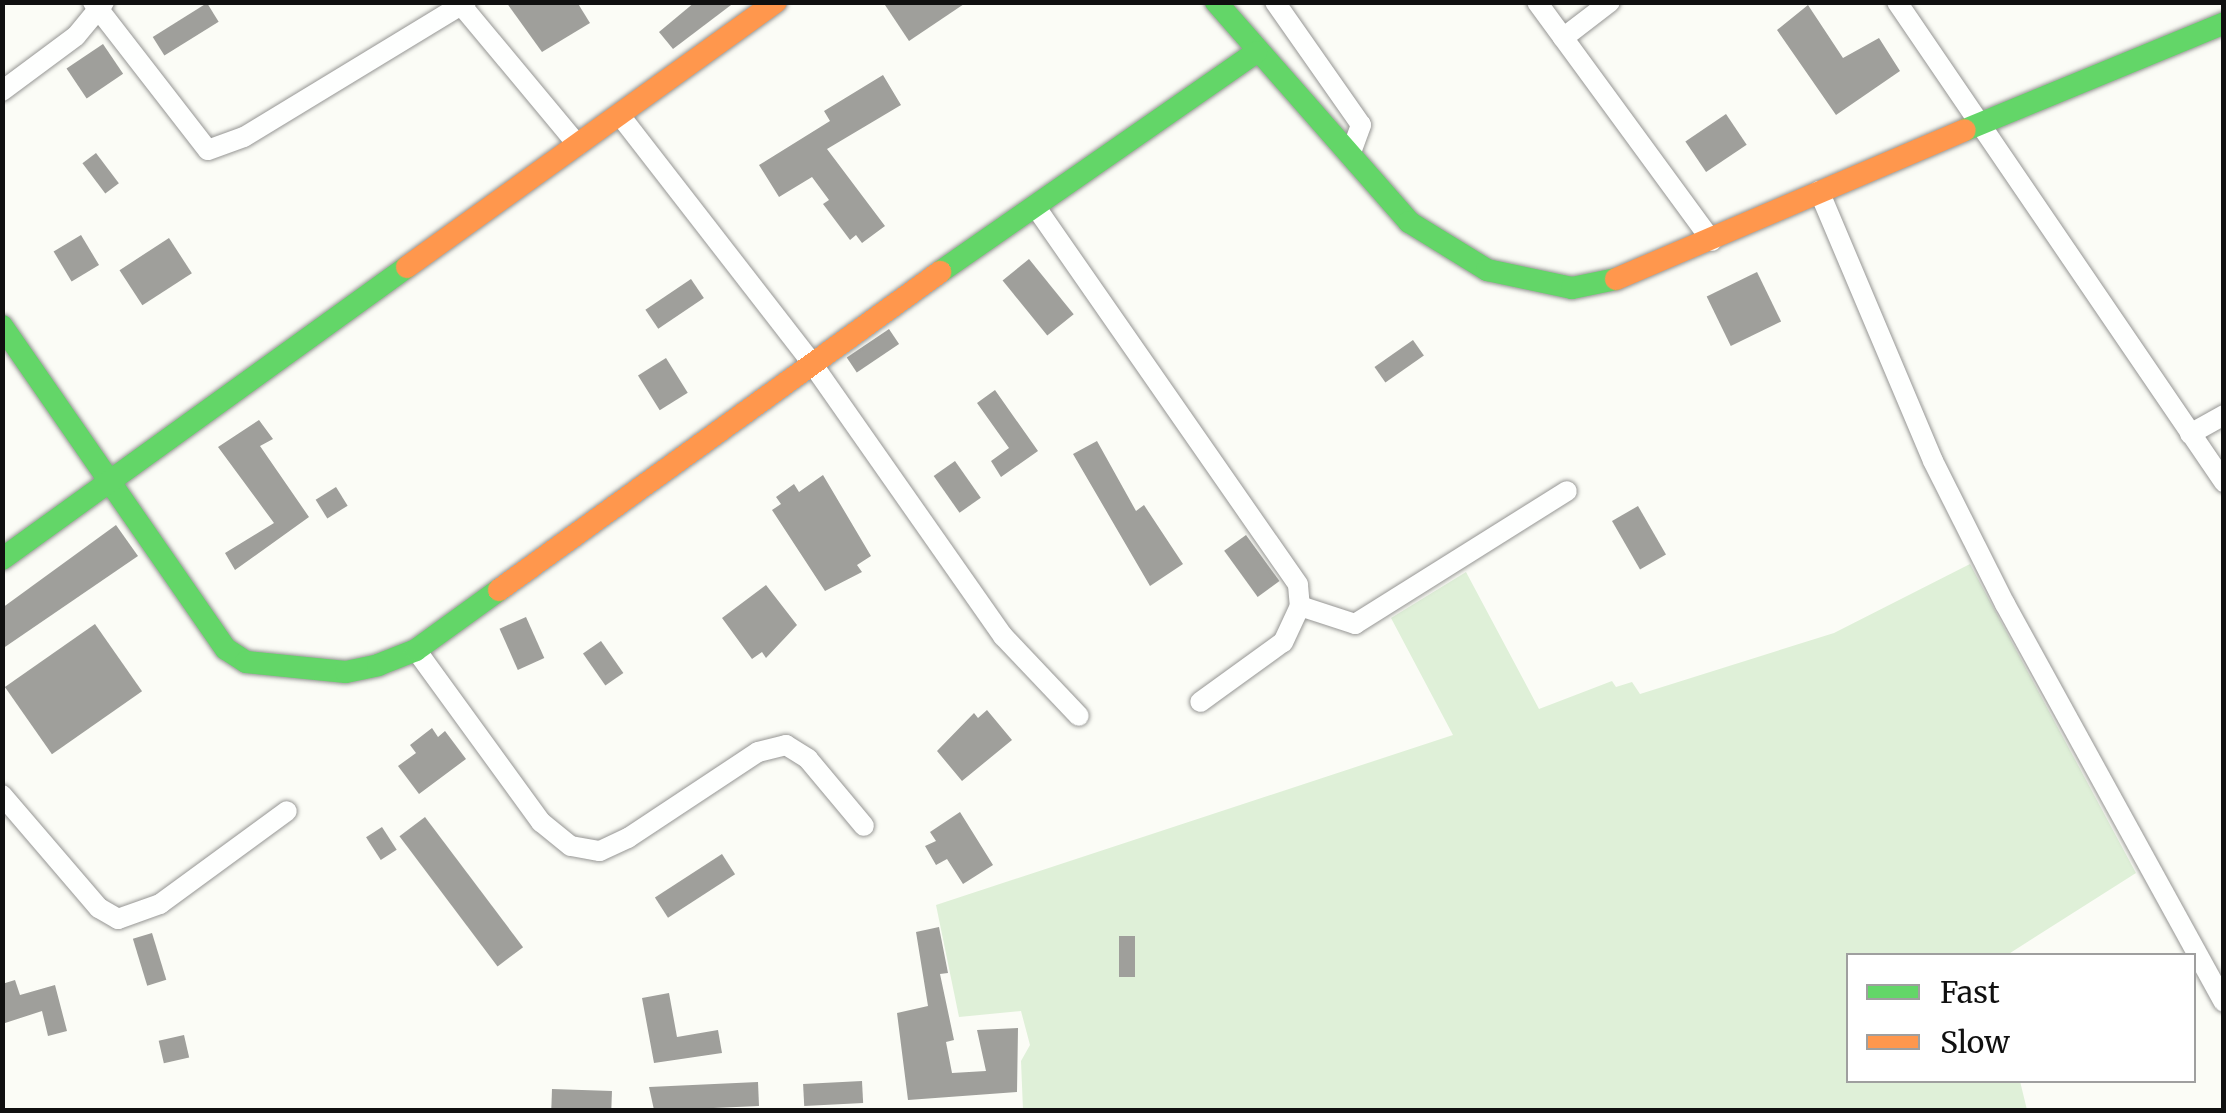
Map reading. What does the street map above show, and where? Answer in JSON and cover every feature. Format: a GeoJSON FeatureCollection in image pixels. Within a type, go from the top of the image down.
{"type":"FeatureCollection","features":[{"type":"Feature","properties":{"kind":"street"},"geometry":{"type":"LineString","coordinates":[[2,559],[578,145],[622,118],[776,2]]}},
{"type":"Feature","properties":{"kind":"street"},"geometry":{"type":"LineString","coordinates":[[1216,2],[1409,222],[1487,270],[1572,288],[1602,282],[1712,241],[1819,191],[2224,23]]}},
{"type":"Feature","properties":{"kind":"street"},"geometry":{"type":"LineString","coordinates":[[1276,2],[1360,125],[1350,155]]}},
{"type":"Feature","properties":{"kind":"street"},"geometry":{"type":"LineString","coordinates":[[1537,2],[1712,241]]}},
{"type":"Feature","properties":{"kind":"street"},"geometry":{"type":"LineString","coordinates":[[1563,38],[1610,2]]}},
{"type":"Feature","properties":{"kind":"street"},"geometry":{"type":"LineString","coordinates":[[1897,2],[2224,482]]}},
{"type":"Feature","properties":{"kind":"street"},"geometry":{"type":"LineString","coordinates":[[2,90],[99,6],[208,150],[244,137],[464,4],[578,145]]}},
{"type":"Feature","properties":{"kind":"street"},"geometry":{"type":"LineString","coordinates":[[2,326],[67,412],[108,481],[210,630],[246,662],[346,672],[416,650],[811,362],[1256,52]]}},
{"type":"Feature","properties":{"kind":"street"},"geometry":{"type":"LineString","coordinates":[[622,118],[811,362],[1004,636],[1078,716]]}},
{"type":"Feature","properties":{"kind":"street"},"geometry":{"type":"LineString","coordinates":[[1819,191],[1880,342],[1989,572],[2224,1002]]}},
{"type":"Feature","properties":{"kind":"street"},"geometry":{"type":"LineString","coordinates":[[1035,206],[1298,585],[1300,606],[1283,642],[1200,702]]}},
{"type":"Feature","properties":{"kind":"street"},"geometry":{"type":"LineString","coordinates":[[2190,434],[2224,416]]}},
{"type":"Feature","properties":{"kind":"street"},"geometry":{"type":"LineString","coordinates":[[1300,606],[1355,624],[1566,491]]}},
{"type":"Feature","properties":{"kind":"street"},"geometry":{"type":"LineString","coordinates":[[416,650],[541,822],[571,846],[600,851],[628,838],[758,752],[786,746],[808,759],[864,826]]}},
{"type":"Feature","properties":{"kind":"street"},"geometry":{"type":"LineString","coordinates":[[2,796],[99,908],[118,919],[160,904],[287,811]]}},
{"type":"Feature","properties":{"kind":"green space"},"geometry":{"type":"Polygon","coordinates":[[[1970,564],[2136,873],[2010,953],[1846,953],[1846,1083],[2020,1083],[2027,1110],[1023,1110],[1021,1061],[1030,1045],[1021,1011],[959,1017],[936,905],[1453,735],[1391,618],[1466,572],[1539,709],[1612,681],[1616,687],[1632,682],[1640,694],[1834,633],[1970,564]]]}},
{"type":"Feature","properties":{"kind":"building"},"geometry":{"type":"Polygon","coordinates":[[[506,2],[577,2],[590,23],[542,52],[506,2]]]}},
{"type":"Feature","properties":{"kind":"building"},"geometry":{"type":"Polygon","coordinates":[[[695,2],[735,2],[673,49],[659,32],[695,2]]]}},
{"type":"Feature","properties":{"kind":"building"},"geometry":{"type":"Polygon","coordinates":[[[883,2],[967,2],[909,41],[883,2]]]}},
{"type":"Feature","properties":{"kind":"building"},"geometry":{"type":"Polygon","coordinates":[[[207,3],[219,22],[164,56],[153,37],[207,3]]]}},
{"type":"Feature","properties":{"kind":"building"},"geometry":{"type":"Polygon","coordinates":[[[1808,5],[1843,58],[1879,38],[1900,71],[1836,115],[1777,30],[1808,5]]]}},
{"type":"Feature","properties":{"kind":"building"},"geometry":{"type":"Polygon","coordinates":[[[103,44],[123,74],[87,98],[67,69],[103,44]]]}},
{"type":"Feature","properties":{"kind":"building"},"geometry":{"type":"Polygon","coordinates":[[[883,75],[901,105],[827,149],[885,226],[862,243],[856,235],[850,240],[823,204],[829,200],[812,177],[779,197],[759,165],[830,121],[824,111],[883,75]]]}},
{"type":"Feature","properties":{"kind":"building"},"geometry":{"type":"Polygon","coordinates":[[[1726,114],[1747,145],[1706,172],[1685,141],[1726,114]]]}},
{"type":"Feature","properties":{"kind":"building"},"geometry":{"type":"Polygon","coordinates":[[[96,153],[119,183],[105,194],[82,163],[96,153]]]}},
{"type":"Feature","properties":{"kind":"building"},"geometry":{"type":"Polygon","coordinates":[[[81,235],[99,265],[72,281],[54,251],[81,235]]]}},
{"type":"Feature","properties":{"kind":"building"},"geometry":{"type":"Polygon","coordinates":[[[169,238],[192,273],[142,305],[120,270],[169,238]]]}},
{"type":"Feature","properties":{"kind":"building"},"geometry":{"type":"Polygon","coordinates":[[[1029,259],[1074,314],[1047,336],[1003,280],[1029,259]]]}},
{"type":"Feature","properties":{"kind":"building"},"geometry":{"type":"Polygon","coordinates":[[[1757,272],[1781,321],[1731,346],[1707,297],[1757,272]]]}},
{"type":"Feature","properties":{"kind":"building"},"geometry":{"type":"Polygon","coordinates":[[[691,279],[704,298],[658,329],[645,310],[691,279]]]}},
{"type":"Feature","properties":{"kind":"building"},"geometry":{"type":"Polygon","coordinates":[[[889,329],[899,344],[857,372],[847,358],[889,329]]]}},
{"type":"Feature","properties":{"kind":"building"},"geometry":{"type":"Polygon","coordinates":[[[1413,340],[1424,356],[1385,383],[1374,367],[1413,340]]]}},
{"type":"Feature","properties":{"kind":"building"},"geometry":{"type":"Polygon","coordinates":[[[666,358],[688,393],[660,410],[638,375],[666,358]]]}},
{"type":"Feature","properties":{"kind":"building"},"geometry":{"type":"Polygon","coordinates":[[[995,390],[1038,451],[1001,477],[991,461],[1009,448],[977,403],[995,390]]]}},
{"type":"Feature","properties":{"kind":"building"},"geometry":{"type":"Polygon","coordinates":[[[259,420],[273,439],[260,446],[309,517],[235,570],[225,553],[274,523],[218,447],[259,420]]]}},
{"type":"Feature","properties":{"kind":"building"},"geometry":{"type":"Polygon","coordinates":[[[1097,441],[1136,511],[1144,505],[1183,564],[1150,586],[1073,454],[1097,441]]]}},
{"type":"Feature","properties":{"kind":"building"},"geometry":{"type":"Polygon","coordinates":[[[955,461],[981,498],[960,513],[934,476],[955,461]]]}},
{"type":"Feature","properties":{"kind":"building"},"geometry":{"type":"Polygon","coordinates":[[[823,475],[871,556],[857,565],[862,572],[825,591],[772,510],[781,504],[776,497],[794,484],[799,492],[823,475]]]}},
{"type":"Feature","properties":{"kind":"building"},"geometry":{"type":"Polygon","coordinates":[[[336,487],[348,506],[327,518],[316,500],[336,487]]]}},
{"type":"Feature","properties":{"kind":"building"},"geometry":{"type":"Polygon","coordinates":[[[1638,506],[1666,554],[1640,569],[1612,521],[1638,506]]]}},
{"type":"Feature","properties":{"kind":"building"},"geometry":{"type":"Polygon","coordinates":[[[116,525],[138,556],[2,649],[2,608],[116,525]]]}},
{"type":"Feature","properties":{"kind":"building"},"geometry":{"type":"Polygon","coordinates":[[[1246,535],[1280,581],[1258,597],[1224,551],[1246,535]]]}},
{"type":"Feature","properties":{"kind":"building"},"geometry":{"type":"Polygon","coordinates":[[[766,585],[797,625],[766,658],[762,652],[752,659],[722,618],[766,585]]]}},
{"type":"Feature","properties":{"kind":"building"},"geometry":{"type":"Polygon","coordinates":[[[526,617],[544,658],[518,670],[500,629],[526,617]]]}},
{"type":"Feature","properties":{"kind":"building"},"geometry":{"type":"Polygon","coordinates":[[[95,624],[142,691],[52,754],[5,687],[95,624]]]}},
{"type":"Feature","properties":{"kind":"building"},"geometry":{"type":"Polygon","coordinates":[[[601,641],[623,673],[605,686],[583,654],[601,641]]]}},
{"type":"Feature","properties":{"kind":"building"},"geometry":{"type":"Polygon","coordinates":[[[987,710],[1012,740],[962,781],[937,751],[974,713],[978,718],[987,710]]]}},
{"type":"Feature","properties":{"kind":"building"},"geometry":{"type":"Polygon","coordinates":[[[432,728],[438,737],[445,731],[466,759],[419,794],[398,766],[416,753],[410,745],[432,728]]]}},
{"type":"Feature","properties":{"kind":"building"},"geometry":{"type":"Polygon","coordinates":[[[960,812],[993,865],[963,884],[947,859],[936,865],[925,846],[936,841],[930,832],[960,812]]]}},
{"type":"Feature","properties":{"kind":"building"},"geometry":{"type":"Polygon","coordinates":[[[425,817],[523,947],[498,966],[399,836],[425,817]]]}},
{"type":"Feature","properties":{"kind":"building"},"geometry":{"type":"Polygon","coordinates":[[[382,827],[397,850],[381,860],[366,837],[382,827]]]}},
{"type":"Feature","properties":{"kind":"building"},"geometry":{"type":"Polygon","coordinates":[[[722,854],[735,874],[668,918],[655,898],[722,854]]]}},
{"type":"Feature","properties":{"kind":"building"},"geometry":{"type":"Polygon","coordinates":[[[939,927],[948,973],[940,974],[954,1040],[946,1042],[952,1073],[986,1071],[977,1030],[1018,1028],[1017,1092],[908,1100],[897,1013],[928,1006],[916,932],[939,927]]]}},
{"type":"Feature","properties":{"kind":"building"},"geometry":{"type":"Polygon","coordinates":[[[152,933],[166,980],[147,986],[133,939],[152,933]]]}},
{"type":"Feature","properties":{"kind":"building"},"geometry":{"type":"Polygon","coordinates":[[[1119,936],[1135,936],[1135,977],[1119,977],[1119,936]]]}},
{"type":"Feature","properties":{"kind":"building"},"geometry":{"type":"Polygon","coordinates":[[[15,980],[20,995],[55,985],[67,1031],[48,1036],[42,1011],[2,1024],[2,984],[15,980]]]}},
{"type":"Feature","properties":{"kind":"building"},"geometry":{"type":"Polygon","coordinates":[[[669,993],[677,1037],[718,1030],[722,1053],[654,1063],[642,998],[669,993]]]}},
{"type":"Feature","properties":{"kind":"building"},"geometry":{"type":"Polygon","coordinates":[[[184,1035],[189,1057],[164,1063],[159,1041],[184,1035]]]}},
{"type":"Feature","properties":{"kind":"building"},"geometry":{"type":"Polygon","coordinates":[[[862,1081],[863,1103],[804,1106],[803,1084],[862,1081]]]}},
{"type":"Feature","properties":{"kind":"building"},"geometry":{"type":"Polygon","coordinates":[[[758,1082],[759,1106],[654,1110],[649,1087],[758,1082]]]}},
{"type":"Feature","properties":{"kind":"building"},"geometry":{"type":"Polygon","coordinates":[[[552,1089],[612,1091],[611,1110],[551,1110],[552,1089]]]}},
{"type":"Feature","properties":{"kind":"traffic: fast"},"geometry":{"type":"LineString","coordinates":[[1216,2],[1409,222],[1487,270],[1572,288],[1616,279]]}},
{"type":"Feature","properties":{"kind":"traffic: fast"},"geometry":{"type":"LineString","coordinates":[[1965,130],[2224,23]]}},
{"type":"Feature","properties":{"kind":"traffic: fast"},"geometry":{"type":"LineString","coordinates":[[940,272],[1256,52]]}},
{"type":"Feature","properties":{"kind":"traffic: fast"},"geometry":{"type":"LineString","coordinates":[[2,559],[407,267]]}},
{"type":"Feature","properties":{"kind":"traffic: fast"},"geometry":{"type":"LineString","coordinates":[[2,326],[226,649],[246,662],[346,672],[378,665],[416,650],[499,590]]}},
{"type":"Feature","properties":{"kind":"traffic: slow"},"geometry":{"type":"LineString","coordinates":[[407,267],[776,2]]}},
{"type":"Feature","properties":{"kind":"traffic: slow"},"geometry":{"type":"LineString","coordinates":[[1616,279],[1965,130]]}},
{"type":"Feature","properties":{"kind":"traffic: slow"},"geometry":{"type":"LineString","coordinates":[[499,590],[940,272]]}}]}
